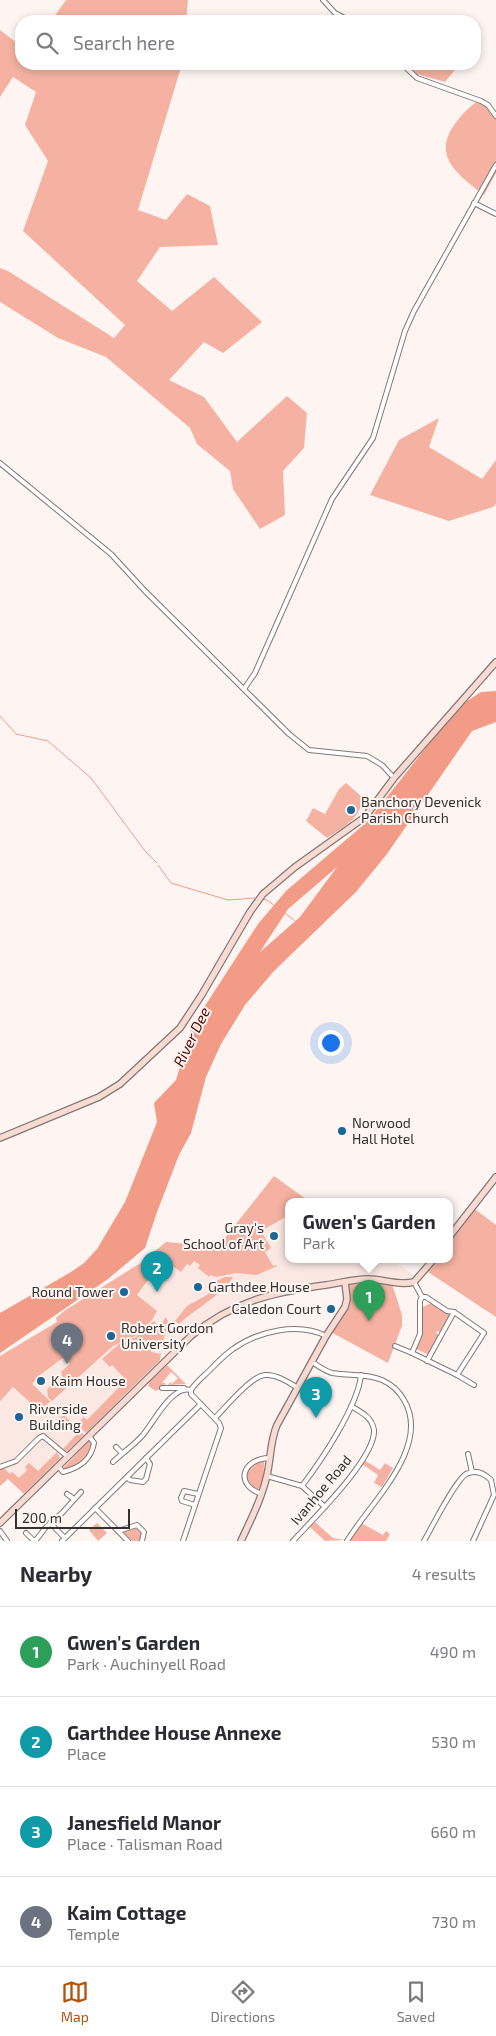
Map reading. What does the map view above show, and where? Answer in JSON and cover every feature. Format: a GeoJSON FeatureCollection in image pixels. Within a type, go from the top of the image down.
{"type":"FeatureCollection","features":[{"type":"Feature","properties":{"kind":"street"},"geometry":{"type":"LineString","coordinates":[[325,1],[339,15]]}},
{"type":"Feature","properties":{"kind":"street"},"geometry":{"type":"LineString","coordinates":[[409,70],[418,78],[481,101],[488,105],[496,116]]}},
{"type":"Feature","properties":{"kind":"street"},"geometry":{"type":"LineString","coordinates":[[244,688],[255,673],[332,498],[372,438],[405,331],[414,310],[496,165]]}},
{"type":"Feature","properties":{"kind":"street"},"geometry":{"type":"LineString","coordinates":[[474,203],[496,214]]}},
{"type":"Feature","properties":{"kind":"street"},"geometry":{"type":"LineString","coordinates":[[0,462],[111,554],[145,591],[289,734],[309,750],[366,756],[382,765],[394,778]]}},
{"type":"Feature","properties":{"kind":"street"},"geometry":{"type":"LineString","coordinates":[[0,1138],[99,1098],[120,1084],[180,1028],[250,912],[263,894],[295,867],[365,817],[394,778],[496,662]]}},
{"type":"Feature","properties":{"kind":"street"},"geometry":{"type":"LineString","coordinates":[[453,1232],[495,1180]]}},
{"type":"Feature","properties":{"kind":"street"},"geometry":{"type":"LineString","coordinates":[[0,1523],[192,1336],[222,1314],[248,1301],[271,1294],[369,1279],[392,1284],[416,1281],[431,1263]]}},
{"type":"Feature","properties":{"kind":"street"},"geometry":{"type":"LineString","coordinates":[[412,1353],[420,1334],[420,1302],[422,1297],[416,1281]]}},
{"type":"Feature","properties":{"kind":"street"},"geometry":{"type":"LineString","coordinates":[[241,1541],[262,1494],[267,1476],[272,1437],[277,1424],[346,1303],[345,1282]]}},
{"type":"Feature","properties":{"kind":"street"},"geometry":{"type":"LineString","coordinates":[[422,1297],[426,1297],[447,1311],[454,1312],[484,1333],[457,1375]]}},
{"type":"Feature","properties":{"kind":"street"},"geometry":{"type":"LineString","coordinates":[[427,1361],[454,1312]]}},
{"type":"Feature","properties":{"kind":"street"},"geometry":{"type":"LineString","coordinates":[[113,1462],[142,1436],[170,1399],[180,1391],[189,1389],[232,1349],[252,1338],[270,1333],[309,1330],[326,1336]]}},
{"type":"Feature","properties":{"kind":"street"},"geometry":{"type":"LineString","coordinates":[[395,1346],[474,1385]]}},
{"type":"Feature","properties":{"kind":"street"},"geometry":{"type":"LineString","coordinates":[[312,1362],[333,1373],[361,1375],[380,1379],[397,1390],[407,1404],[412,1425],[409,1446],[381,1494],[347,1541]]}},
{"type":"Feature","properties":{"kind":"street"},"geometry":{"type":"LineString","coordinates":[[215,1418],[243,1389],[261,1375],[275,1376],[298,1388]]}},
{"type":"Feature","properties":{"kind":"street"},"geometry":{"type":"LineString","coordinates":[[302,1486],[323,1458],[357,1396],[361,1375]]}},
{"type":"Feature","properties":{"kind":"street"},"geometry":{"type":"LineString","coordinates":[[162,1388],[189,1389]]}},
{"type":"Feature","properties":{"kind":"street"},"geometry":{"type":"LineString","coordinates":[[183,1541],[220,1432],[220,1426],[215,1418],[191,1394],[189,1389]]}},
{"type":"Feature","properties":{"kind":"street"},"geometry":{"type":"LineString","coordinates":[[50,1523],[63,1540],[201,1404]]}},
{"type":"Feature","properties":{"kind":"street","name":"Ivanhoe Road"},"geometry":{"type":"LineString","coordinates":[[293,1541],[325,1507],[352,1474],[373,1437],[373,1428],[369,1419],[351,1406]]}},
{"type":"Feature","properties":{"kind":"street"},"geometry":{"type":"LineString","coordinates":[[0,1467],[16,1461],[43,1436],[68,1458]]}},
{"type":"Feature","properties":{"kind":"street"},"geometry":{"type":"LineString","coordinates":[[58,1466],[64,1472],[77,1468],[92,1453],[94,1443],[89,1436]]}},
{"type":"Feature","properties":{"kind":"street"},"geometry":{"type":"LineString","coordinates":[[116,1447],[122,1453]]}},
{"type":"Feature","properties":{"kind":"street"},"geometry":{"type":"LineString","coordinates":[[468,1454],[472,1472]]}},
{"type":"Feature","properties":{"kind":"street"},"geometry":{"type":"LineString","coordinates":[[127,1477],[130,1480],[143,1482],[146,1479],[150,1464],[146,1458]]}},
{"type":"Feature","properties":{"kind":"street"},"geometry":{"type":"LineString","coordinates":[[262,1494],[253,1491],[249,1487],[244,1474],[251,1463],[260,1458],[269,1458]]}},
{"type":"Feature","properties":{"kind":"street"},"geometry":{"type":"LineString","coordinates":[[424,1541],[460,1480],[472,1472],[479,1472],[486,1476],[494,1487],[494,1495],[473,1541]]}},
{"type":"Feature","properties":{"kind":"street"},"geometry":{"type":"LineString","coordinates":[[267,1476],[302,1486],[325,1507]]}},
{"type":"Feature","properties":{"kind":"street"},"geometry":{"type":"LineString","coordinates":[[195,1506],[182,1501],[181,1498],[184,1491],[198,1494]]}},
{"type":"Feature","properties":{"kind":"street"},"geometry":{"type":"LineString","coordinates":[[26,1533],[33,1540],[36,1540],[81,1492]]}},
{"type":"Feature","properties":{"kind":"street"},"geometry":{"type":"LineString","coordinates":[[67,1494],[74,1499]]}},
{"type":"Feature","properties":{"kind":"street"},"geometry":{"type":"LineString","coordinates":[[95,1508],[128,1541]]}},
{"type":"Feature","properties":{"kind":"street"},"geometry":{"type":"LineString","coordinates":[[118,1531],[137,1525],[144,1532],[142,1541]]}},
{"type":"Feature","properties":{"kind":"street"},"geometry":{"type":"LineString","coordinates":[[0,1531],[7,1541]]}},
{"type":"Feature","properties":{"kind":"shaded area"},"geometry":{"type":"Polygon","coordinates":[[[66,0],[188,0],[187,15],[55,15],[66,0]]]}},
{"type":"Feature","properties":{"kind":"shaded area"},"geometry":{"type":"Polygon","coordinates":[[[0,30],[15,41],[15,70],[180,70],[138,210],[166,220],[187,194],[210,206],[218,245],[160,247],[137,281],[172,311],[214,277],[262,322],[223,353],[204,342],[169,380],[204,397],[237,442],[287,396],[307,413],[304,448],[283,471],[285,515],[260,529],[233,489],[230,471],[197,444],[190,428],[106,357],[58,338],[0,302],[0,268],[8,271],[114,338],[125,325],[23,231],[48,161],[25,125],[36,92],[13,77],[0,97],[0,30]]]}},
{"type":"Feature","properties":{"kind":"shaded area"},"geometry":{"type":"Polygon","coordinates":[[[413,70],[455,70],[445,82],[417,74],[413,70]]]}},
{"type":"Feature","properties":{"kind":"shaded area"},"geometry":{"type":"Polygon","coordinates":[[[483,98],[496,113],[496,173],[484,195],[456,171],[450,163],[446,144],[449,133],[457,121],[469,108],[483,98]]]}},
{"type":"Feature","properties":{"kind":"shaded area"},"geometry":{"type":"Polygon","coordinates":[[[439,418],[429,447],[482,479],[496,460],[496,504],[493,507],[449,521],[370,495],[399,440],[439,418]]]}},
{"type":"Feature","properties":{"kind":"shaded area"},"geometry":{"type":"Polygon","coordinates":[[[346,783],[361,796],[359,810],[351,821],[327,838],[306,821],[313,808],[325,814],[339,789],[346,783]]]}},
{"type":"Feature","properties":{"kind":"shaded area","name":"Robert Gordon University"},"geometry":{"type":"Polygon","coordinates":[[[274,1176],[304,1198],[285,1198],[285,1263],[396,1263],[417,1277],[403,1283],[353,1278],[318,1282],[261,1293],[236,1302],[199,1325],[165,1355],[161,1354],[160,1360],[24,1494],[8,1479],[0,1486],[0,1356],[57,1322],[56,1318],[142,1262],[166,1242],[211,1246],[220,1244],[274,1176]]]}},
{"type":"Feature","properties":{"kind":"shaded area"},"geometry":{"type":"Polygon","coordinates":[[[274,1176],[304,1198],[285,1198],[285,1217],[261,1231],[271,1248],[265,1252],[273,1266],[277,1266],[257,1275],[236,1273],[216,1277],[211,1275],[209,1277],[198,1268],[200,1265],[194,1261],[190,1266],[187,1264],[181,1272],[170,1264],[165,1271],[158,1266],[137,1295],[157,1311],[152,1320],[135,1336],[113,1346],[52,1401],[48,1397],[47,1390],[55,1380],[58,1383],[63,1379],[61,1372],[70,1364],[64,1357],[40,1375],[32,1384],[51,1402],[41,1412],[13,1387],[0,1401],[0,1356],[57,1322],[56,1318],[64,1311],[142,1262],[166,1242],[211,1246],[220,1244],[274,1176]]]}},
{"type":"Feature","properties":{"kind":"shaded area"},"geometry":{"type":"Polygon","coordinates":[[[472,1207],[496,1225],[496,1317],[425,1270],[431,1263],[453,1263],[453,1232],[472,1207]]]}},
{"type":"Feature","properties":{"kind":"shaded area"},"geometry":{"type":"Polygon","coordinates":[[[225,1277],[233,1277],[225,1290],[224,1288],[179,1324],[175,1321],[187,1306],[207,1295],[216,1285],[214,1282],[225,1277]]]}},
{"type":"Feature","properties":{"kind":"shaded area"},"geometry":{"type":"Polygon","coordinates":[[[362,1280],[392,1284],[402,1315],[402,1326],[388,1363],[329,1331],[345,1307],[345,1282],[362,1280]]]}},
{"type":"Feature","properties":{"kind":"shaded area"},"geometry":{"type":"Polygon","coordinates":[[[431,1303],[449,1314],[449,1317],[440,1332],[437,1331],[436,1333],[439,1337],[429,1355],[416,1349],[422,1329],[421,1308],[431,1303]]]}},
{"type":"Feature","properties":{"kind":"shaded area"},"geometry":{"type":"Polygon","coordinates":[[[166,1317],[169,1325],[164,1337],[163,1347],[154,1345],[151,1352],[161,1354],[160,1360],[86,1433],[77,1424],[84,1417],[87,1420],[126,1380],[112,1365],[110,1367],[102,1359],[119,1344],[136,1337],[154,1321],[159,1327],[166,1317]]]}},
{"type":"Feature","properties":{"kind":"shaded area"},"geometry":{"type":"Polygon","coordinates":[[[167,1365],[186,1384],[168,1385],[178,1378],[171,1372],[162,1383],[165,1383],[165,1386],[156,1391],[148,1386],[150,1381],[167,1365]]]}},
{"type":"Feature","properties":{"kind":"shaded area"},"geometry":{"type":"Polygon","coordinates":[[[64,1415],[84,1435],[67,1451],[64,1451],[47,1433],[63,1449],[76,1435],[62,1421],[60,1423],[59,1418],[64,1415]]]}},
{"type":"Feature","properties":{"kind":"shaded area"},"geometry":{"type":"Polygon","coordinates":[[[90,1440],[92,1443],[91,1448],[86,1457],[79,1464],[65,1470],[63,1468],[90,1440]]]}},
{"type":"Feature","properties":{"kind":"shaded area"},"geometry":{"type":"Polygon","coordinates":[[[57,1452],[60,1458],[24,1494],[8,1479],[0,1486],[0,1468],[3,1467],[10,1474],[12,1472],[19,1478],[27,1470],[25,1467],[29,1463],[38,1471],[57,1452]]]}},
{"type":"Feature","properties":{"kind":"shaded area"},"geometry":{"type":"Polygon","coordinates":[[[260,1460],[264,1461],[264,1472],[257,1491],[249,1483],[246,1475],[249,1467],[260,1460]]]}},
{"type":"Feature","properties":{"kind":"shaded area"},"geometry":{"type":"Polygon","coordinates":[[[364,1460],[380,1470],[385,1463],[393,1468],[382,1487],[374,1483],[378,1475],[362,1464],[364,1460]]]}},
{"type":"Feature","properties":{"kind":"shaded area"},"geometry":{"type":"Polygon","coordinates":[[[315,1522],[333,1538],[345,1540],[325,1541],[310,1527],[315,1522]]]}},
{"type":"Feature","properties":{"kind":"shaded area"},"geometry":{"type":"Polygon","coordinates":[[[97,1523],[107,1533],[98,1541],[89,1530],[97,1523]]]}},
{"type":"Feature","properties":{"kind":"shaded area"},"geometry":{"type":"Polygon","coordinates":[[[361,1523],[383,1535],[386,1531],[390,1534],[386,1541],[350,1541],[361,1523]]]}},
{"type":"Feature","properties":{"kind":"shaded area"},"geometry":{"type":"Polygon","coordinates":[[[134,1527],[143,1533],[141,1541],[132,1541],[124,1533],[125,1530],[134,1527]]]}},
{"type":"Feature","properties":{"kind":"water","name":"River Dee"},"geometry":{"type":"Polygon","coordinates":[[[496,691],[496,722],[472,731],[387,854],[356,892],[274,971],[245,1005],[221,1044],[206,1077],[191,1133],[179,1155],[145,1248],[108,1279],[0,1353],[0,1313],[71,1272],[84,1263],[97,1249],[125,1202],[157,1122],[154,1103],[176,1080],[192,1026],[258,924],[286,891],[368,821],[458,707],[481,692],[496,691]],[[337,867],[288,909],[260,952],[300,917],[337,867]]]}},
{"type":"Feature","properties":{"kind":"waterway"},"geometry":{"type":"LineString","coordinates":[[0,716],[16,734],[48,741],[91,778],[145,851],[157,863]]}},
{"type":"Feature","properties":{"kind":"waterway"},"geometry":{"type":"LineString","coordinates":[[158,865],[171,883],[228,900],[255,898]]}},
{"type":"Feature","properties":{"kind":"waterway"},"geometry":{"type":"LineString","coordinates":[[263,899],[275,906]]}},
{"type":"Feature","properties":{"kind":"waterway"},"geometry":{"type":"LineString","coordinates":[[285,913],[295,921]]}},
{"type":"Feature","properties":{"kind":"place","name":"Banchory Devenick Parish Church"},"geometry":{"type":"Point","coordinates":[351,810]}},
{"type":"Feature","properties":{"kind":"place","name":"Norwood Hall Hotel"},"geometry":{"type":"Point","coordinates":[342,1131]}},
{"type":"Feature","properties":{"kind":"place","name":"Gray's School of Art"},"geometry":{"type":"Point","coordinates":[274,1236]}},
{"type":"Feature","properties":{"kind":"place","name":"Garthdee House"},"geometry":{"type":"Point","coordinates":[198,1287]}},
{"type":"Feature","properties":{"kind":"place","name":"Round Tower"},"geometry":{"type":"Point","coordinates":[124,1292]}},
{"type":"Feature","properties":{"kind":"place","name":"Garthdee House Annexe"},"geometry":{"type":"Point","coordinates":[157,1292]}},
{"type":"Feature","properties":{"kind":"place","name":"Caledon Court"},"geometry":{"type":"Point","coordinates":[331,1309]}},
{"type":"Feature","properties":{"kind":"place","name":"Gwen's Garden"},"geometry":{"type":"Point","coordinates":[369,1321]}},
{"type":"Feature","properties":{"kind":"place","name":"Robert Gordon University"},"geometry":{"type":"Point","coordinates":[111,1336]}},
{"type":"Feature","properties":{"kind":"place","name":"Kaim Cottage"},"geometry":{"type":"Point","coordinates":[67,1364]}},
{"type":"Feature","properties":{"kind":"place","name":"Kaim House"},"geometry":{"type":"Point","coordinates":[41,1381]}},
{"type":"Feature","properties":{"kind":"place","name":"Riverside Building"},"geometry":{"type":"Point","coordinates":[19,1417]}},
{"type":"Feature","properties":{"kind":"place","name":"Janesfield Manor"},"geometry":{"type":"Point","coordinates":[316,1418]}}]}
